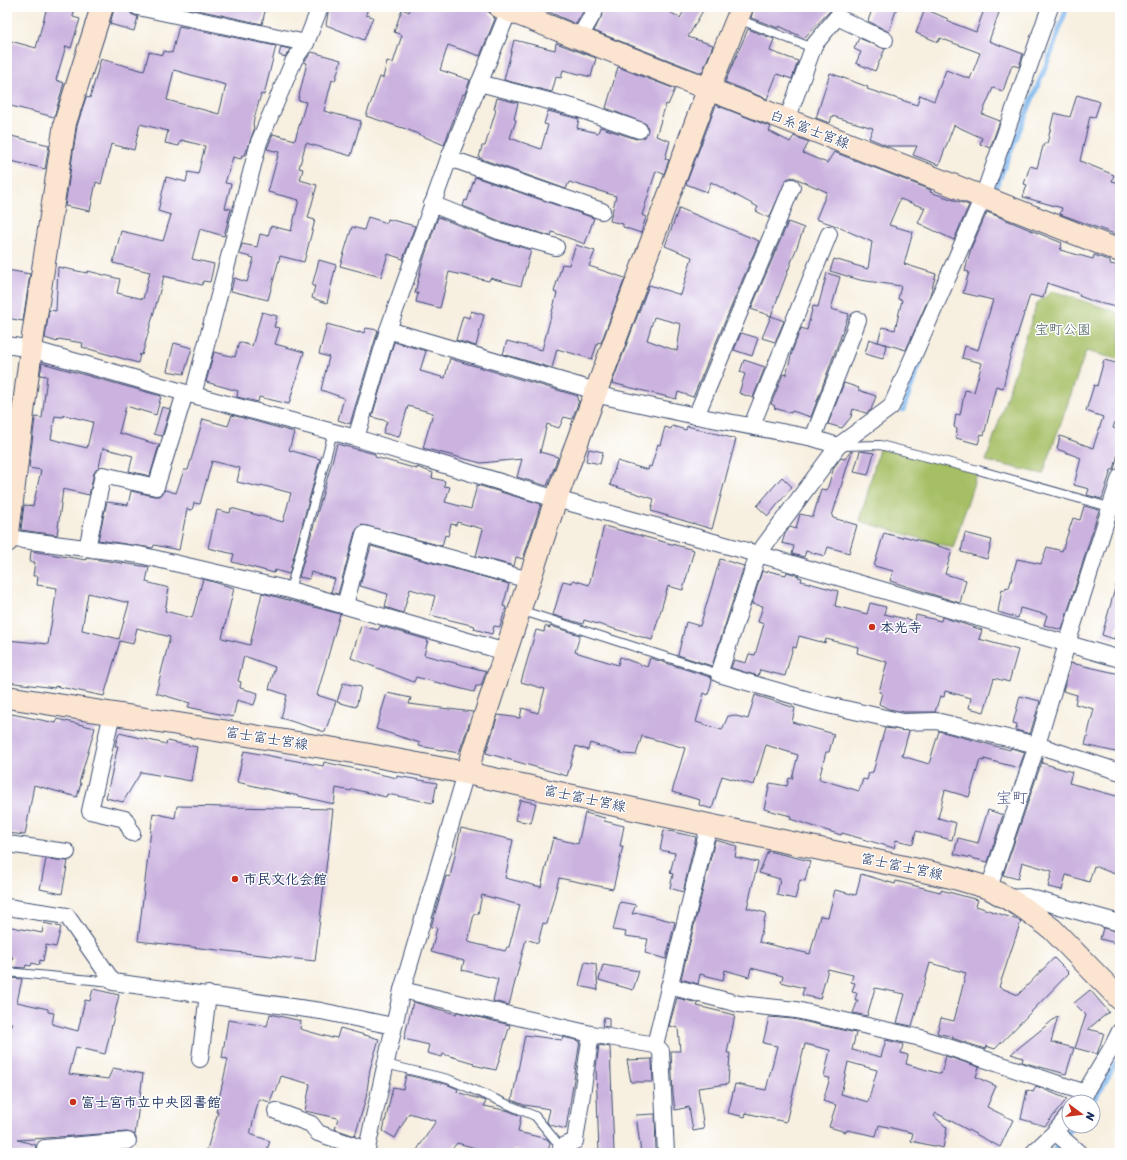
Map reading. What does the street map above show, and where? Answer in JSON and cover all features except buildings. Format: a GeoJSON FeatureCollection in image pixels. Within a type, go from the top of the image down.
{"type":"FeatureCollection","features":[{"type":"Feature","properties":{"kind":"main road"},"geometry":{"type":"LineString","coordinates":[[7,539],[31,348],[65,123],[102,7]]}},
{"type":"Feature","properties":{"kind":"main road","name":"白糸富士宮線"},"geometry":{"type":"LineString","coordinates":[[504,9],[1120,251]]}},
{"type":"Feature","properties":{"kind":"main road"},"geometry":{"type":"LineString","coordinates":[[466,773],[556,499],[708,90],[740,13]]}},
{"type":"Feature","properties":{"kind":"main road","name":"富士富士宮線"},"geometry":{"type":"LineString","coordinates":[[7,697],[348,751],[466,773],[951,877],[997,893],[1024,908],[1052,929],[1120,999]]}},
{"type":"Feature","properties":{"kind":"street"},"geometry":{"type":"LineString","coordinates":[[138,7],[306,43]]}},
{"type":"Feature","properties":{"kind":"street"},"geometry":{"type":"LineString","coordinates":[[87,548],[103,474],[156,487],[189,394],[260,142],[294,60],[306,43],[320,7]]}},
{"type":"Feature","properties":{"kind":"street"},"geometry":{"type":"LineString","coordinates":[[579,38],[597,7]]}},
{"type":"Feature","properties":{"kind":"street"},"geometry":{"type":"LineString","coordinates":[[1050,7],[983,197],[891,407],[838,446],[758,554],[719,674],[827,705],[903,722],[936,721],[1037,745],[1120,772]]}},
{"type":"Feature","properties":{"kind":"street"},"geometry":{"type":"LineString","coordinates":[[356,438],[388,330],[448,158],[479,83],[504,9]]}},
{"type":"Feature","properties":{"kind":"street"},"geometry":{"type":"LineString","coordinates":[[787,120],[813,48],[837,17],[885,40]]}},
{"type":"Feature","properties":{"kind":"street"},"geometry":{"type":"LineString","coordinates":[[479,83],[576,108],[639,130]]}},
{"type":"Feature","properties":{"kind":"street"},"geometry":{"type":"LineString","coordinates":[[448,158],[602,211]]}},
{"type":"Feature","properties":{"kind":"street"},"geometry":{"type":"LineString","coordinates":[[696,416],[792,187]]}},
{"type":"Feature","properties":{"kind":"street"},"geometry":{"type":"LineString","coordinates":[[432,204],[499,231],[556,247]]}},
{"type":"Feature","properties":{"kind":"street"},"geometry":{"type":"LineString","coordinates":[[752,426],[829,234]]}},
{"type":"Feature","properties":{"kind":"street"},"geometry":{"type":"LineString","coordinates":[[813,438],[858,320]]}},
{"type":"Feature","properties":{"kind":"street"},"geometry":{"type":"LineString","coordinates":[[388,330],[596,391],[603,396],[696,416],[813,438],[838,446]]}},
{"type":"Feature","properties":{"kind":"street"},"geometry":{"type":"LineString","coordinates":[[7,345],[31,348],[189,394],[356,438],[556,499],[758,554],[1120,659]]}},
{"type":"Feature","properties":{"kind":"street"},"geometry":{"type":"LineString","coordinates":[[1120,477],[1115,508],[1067,644],[1037,745],[997,893],[1027,897],[1120,923]]}},
{"type":"Feature","properties":{"kind":"street"},"geometry":{"type":"LineString","coordinates":[[345,606],[364,534],[529,580]]}},
{"type":"Feature","properties":{"kind":"street"},"geometry":{"type":"LineString","coordinates":[[7,539],[140,555],[290,590],[506,652]]}},
{"type":"Feature","properties":{"kind":"street"},"geometry":{"type":"LineString","coordinates":[[112,713],[90,811],[125,819],[132,833]]}},
{"type":"Feature","properties":{"kind":"street"},"geometry":{"type":"LineString","coordinates":[[276,1111],[311,1124],[318,1133],[367,1151],[402,990],[466,773]]}},
{"type":"Feature","properties":{"kind":"street"},"geometry":{"type":"LineString","coordinates":[[655,1045],[709,825]]}},
{"type":"Feature","properties":{"kind":"street"},"geometry":{"type":"LineString","coordinates":[[7,844],[67,852]]}},
{"type":"Feature","properties":{"kind":"street"},"geometry":{"type":"LineString","coordinates":[[7,907],[67,916],[113,982],[208,994],[321,1011],[393,1026]]}},
{"type":"Feature","properties":{"kind":"street"},"geometry":{"type":"LineString","coordinates":[[669,986],[739,1004],[796,1010],[921,1038],[1075,1094]]}},
{"type":"Feature","properties":{"kind":"street"},"geometry":{"type":"LineString","coordinates":[[402,990],[592,1034],[655,1045],[661,1052],[666,1153]]}},
{"type":"Feature","properties":{"kind":"street"},"geometry":{"type":"LineString","coordinates":[[200,1059],[208,994]]}},
{"type":"Feature","properties":{"kind":"street"},"geometry":{"type":"LineString","coordinates":[[1085,1094],[1120,1031]]}},
{"type":"Feature","properties":{"kind":"street"},"geometry":{"type":"LineString","coordinates":[[562,1150],[575,1141],[592,1034]]}},
{"type":"Feature","properties":{"kind":"street"},"geometry":{"type":"LineString","coordinates":[[1034,1153],[1061,1125]]}},
{"type":"Feature","properties":{"kind":"street"},"geometry":{"type":"LineString","coordinates":[[1055,1132],[1079,1153]]}},
{"type":"Feature","properties":{"kind":"street"},"geometry":{"type":"LineString","coordinates":[[44,1153],[45,1148],[128,1141]]}},
{"type":"Feature","properties":{"kind":"lane"},"geometry":{"type":"LineString","coordinates":[[740,13],[813,48]]}},
{"type":"Feature","properties":{"kind":"lane"},"geometry":{"type":"LineString","coordinates":[[290,590],[333,432]]}},
{"type":"Feature","properties":{"kind":"lane"},"geometry":{"type":"LineString","coordinates":[[838,446],[880,445],[978,470],[1115,508]]}},
{"type":"Feature","properties":{"kind":"lane"},"geometry":{"type":"LineString","coordinates":[[519,610],[719,674]]}},
{"type":"Feature","properties":{"kind":"lane"},"geometry":{"type":"LineString","coordinates":[[7,972],[113,982]]}},
{"type":"Feature","properties":{"kind":"lane"},"geometry":{"type":"LineString","coordinates":[[385,1064],[448,1079],[535,1116],[562,1150]]}},
{"type":"Feature","properties":{"kind":"green space","name":"宝町公園"},"geometry":{"type":"Polygon","coordinates":[[[1053,291],[1120,313],[1120,360],[1086,351],[1043,474],[986,461],[1037,303],[1053,291]]]}},
{"type":"Feature","properties":{"kind":"green space"},"geometry":{"type":"Polygon","coordinates":[[[880,445],[978,470],[953,548],[860,521],[880,445]]]}},
{"type":"Feature","properties":{"kind":"waterway"},"geometry":{"type":"LineString","coordinates":[[993,195],[1052,51],[1067,7]]}},
{"type":"Feature","properties":{"kind":"waterway"},"geometry":{"type":"LineString","coordinates":[[903,410],[924,351]]}},
{"type":"Feature","properties":{"kind":"waterway"},"geometry":{"type":"LineString","coordinates":[[1098,1094],[1120,1054]]}},
{"type":"Feature","properties":{"kind":"waterway"},"geometry":{"type":"LineString","coordinates":[[1052,1153],[1067,1134]]}},
{"type":"Feature","properties":{"kind":"place","name":"本光寺"},"geometry":{"type":"Point","coordinates":[872,627]}},
{"type":"Feature","properties":{"kind":"place","name":"市民文化会館"},"geometry":{"type":"Point","coordinates":[235,879]}},
{"type":"Feature","properties":{"kind":"place","name":"富士宮市立中央図書館"},"geometry":{"type":"Point","coordinates":[73,1102]}},
{"type":"Feature","properties":{"kind":"district","name":"宝町"},"geometry":{"type":"Point","coordinates":[1012,797]}}]}
